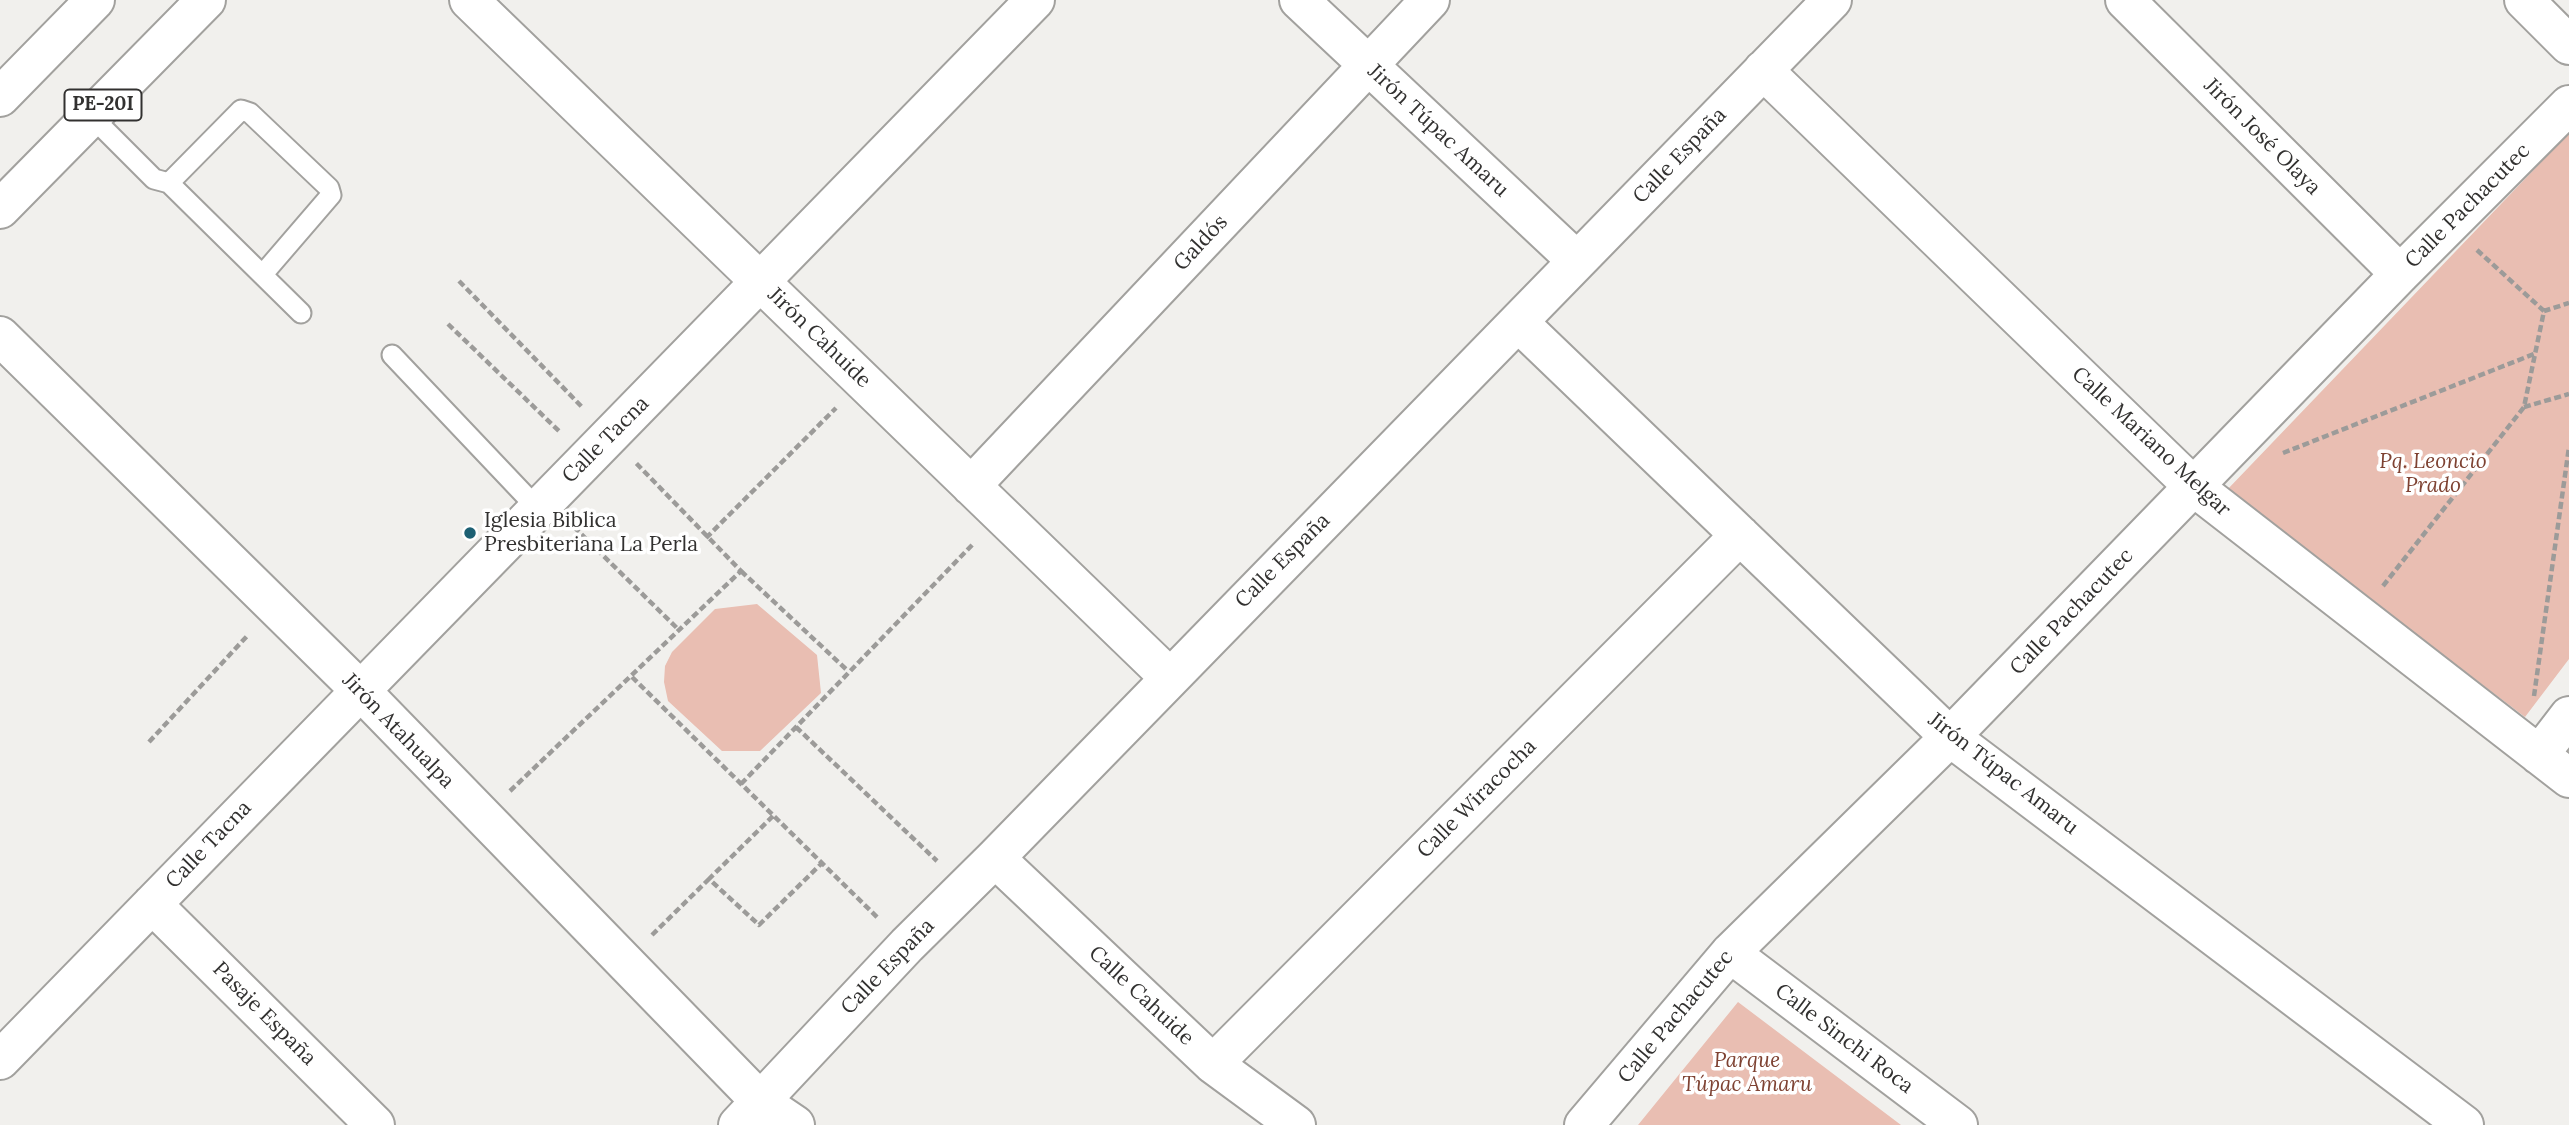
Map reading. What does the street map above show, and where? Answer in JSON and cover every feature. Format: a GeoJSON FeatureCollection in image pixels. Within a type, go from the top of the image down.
{"type":"FeatureCollection","features":[{"type":"Feature","properties":{"kind":"street"},"geometry":{"type":"LineString","coordinates":[[0,97],[95,0]]}},
{"type":"Feature","properties":{"kind":"street","name":"PE-20I"},"geometry":{"type":"LineString","coordinates":[[0,209],[206,0]]}},
{"type":"Feature","properties":{"kind":"street","name":"Jirón Cahuide"},"geometry":{"type":"LineString","coordinates":[[468,0],[1169,677]]}},
{"type":"Feature","properties":{"kind":"street","name":"Calle Tacna"},"geometry":{"type":"LineString","coordinates":[[0,1060],[1035,0]]}},
{"type":"Feature","properties":{"kind":"street","name":"Jirón Túpac Amaru"},"geometry":{"type":"LineString","coordinates":[[1299,0],[1577,261]]}},
{"type":"Feature","properties":{"kind":"street","name":"Galdós"},"geometry":{"type":"LineString","coordinates":[[971,486],[1430,0]]}},
{"type":"Feature","properties":{"kind":"street","name":"Calle España"},"geometry":{"type":"LineString","coordinates":[[750,1113],[907,945],[1832,0]]}},
{"type":"Feature","properties":{"kind":"street","name":"Jirón José Olaya"},"geometry":{"type":"LineString","coordinates":[[2125,0],[2400,274]]}},
{"type":"Feature","properties":{"kind":"street"},"geometry":{"type":"LineString","coordinates":[[2524,0],[2569,45]]}},
{"type":"Feature","properties":{"kind":"street","name":"Calle Mariano Melgar"},"geometry":{"type":"LineString","coordinates":[[1763,70],[2194,487],[2569,778]]}},
{"type":"Feature","properties":{"kind":"street","name":"Calle Pachacutec"},"geometry":{"type":"LineString","coordinates":[[1584,1125],[1730,953],[1950,737],[2400,274],[2569,105]]}},
{"type":"Feature","properties":{"kind":"street","name":"Jirón Túpac Amaru"},"geometry":{"type":"LineString","coordinates":[[1518,322],[1950,737],[2464,1125]]}},
{"type":"Feature","properties":{"kind":"street","name":"Jirón Atahualpa"},"geometry":{"type":"LineString","coordinates":[[0,336],[360,690],[481,818],[624,962],[750,1113],[795,1125]]}},
{"type":"Feature","properties":{"kind":"street","name":"Calle Wiracocha"},"geometry":{"type":"LineString","coordinates":[[1213,1063],[1740,535]]}},
{"type":"Feature","properties":{"kind":"street"},"geometry":{"type":"LineString","coordinates":[[2533,751],[2569,716]]}},
{"type":"Feature","properties":{"kind":"street","name":"Calle Cahuide"},"geometry":{"type":"LineString","coordinates":[[995,858],[1213,1063],[1296,1125]]}},
{"type":"Feature","properties":{"kind":"street","name":"Pasaje España"},"geometry":{"type":"LineString","coordinates":[[152,904],[374,1125]]}},
{"type":"Feature","properties":{"kind":"street","name":"Calle Sinchi Roca"},"geometry":{"type":"LineString","coordinates":[[1730,953],[1958,1125]]}},
{"type":"Feature","properties":{"kind":"lane"},"geometry":{"type":"LineString","coordinates":[[169,183],[242,110],[250,113],[329,188],[331,195],[263,274]]}},
{"type":"Feature","properties":{"kind":"lane"},"geometry":{"type":"LineString","coordinates":[[92,117],[154,179],[169,183],[301,313]]}},
{"type":"Feature","properties":{"kind":"lane"},"geometry":{"type":"LineString","coordinates":[[392,355],[542,504]]}},
{"type":"Feature","properties":{"kind":"path"},"geometry":{"type":"LineString","coordinates":[[2450,225],[2543,311]]}},
{"type":"Feature","properties":{"kind":"path"},"geometry":{"type":"LineString","coordinates":[[459,281],[599,448]]}},
{"type":"Feature","properties":{"kind":"path"},"geometry":{"type":"LineString","coordinates":[[2543,311],[2569,303]]}},
{"type":"Feature","properties":{"kind":"path"},"geometry":{"type":"LineString","coordinates":[[2359,617],[2524,407],[2543,311]]}},
{"type":"Feature","properties":{"kind":"path"},"geometry":{"type":"LineString","coordinates":[[448,324],[706,538],[848,671]]}},
{"type":"Feature","properties":{"kind":"path"},"geometry":{"type":"LineString","coordinates":[[2269,458],[2535,354]]}},
{"type":"Feature","properties":{"kind":"path"},"geometry":{"type":"LineString","coordinates":[[706,538],[863,381]]}},
{"type":"Feature","properties":{"kind":"path"},"geometry":{"type":"LineString","coordinates":[[2524,407],[2569,394]]}},
{"type":"Feature","properties":{"kind":"path"},"geometry":{"type":"LineString","coordinates":[[2533,751],[2569,447]]}},
{"type":"Feature","properties":{"kind":"path"},"geometry":{"type":"LineString","coordinates":[[542,504],[680,631]]}},
{"type":"Feature","properties":{"kind":"path"},"geometry":{"type":"LineString","coordinates":[[741,784],[1002,515]]}},
{"type":"Feature","properties":{"kind":"path"},"geometry":{"type":"LineString","coordinates":[[481,818],[741,571]]}},
{"type":"Feature","properties":{"kind":"path"},"geometry":{"type":"LineString","coordinates":[[149,743],[275,606]]}},
{"type":"Feature","properties":{"kind":"path"},"geometry":{"type":"LineString","coordinates":[[632,677],[907,945]]}},
{"type":"Feature","properties":{"kind":"path"},"geometry":{"type":"LineString","coordinates":[[795,727],[965,888]]}},
{"type":"Feature","properties":{"kind":"path"},"geometry":{"type":"LineString","coordinates":[[624,962],[774,816]]}},
{"type":"Feature","properties":{"kind":"path"},"geometry":{"type":"LineString","coordinates":[[709,879],[759,925],[821,864]]}},
{"type":"Feature","properties":{"kind":"green space","name":"Pq. Leoncio Prado"},"geometry":{"type":"Polygon","coordinates":[[[2569,133],[2569,659],[2525,717],[2226,491],[2569,133]]]}},
{"type":"Feature","properties":{"kind":"green space"},"geometry":{"type":"Polygon","coordinates":[[[757,604],[817,655],[821,693],[760,751],[722,751],[668,701],[664,682],[665,666],[672,652],[715,609],[757,604]]]}},
{"type":"Feature","properties":{"kind":"green space","name":"Parque Túpac Amaru"},"geometry":{"type":"Polygon","coordinates":[[[1738,1002],[1901,1125],[1638,1125],[1738,1002]]]}},
{"type":"Feature","properties":{"kind":"place","name":"Iglesia Biblica Presbiteriana La Perla"},"geometry":{"type":"Point","coordinates":[470,533]}}]}
